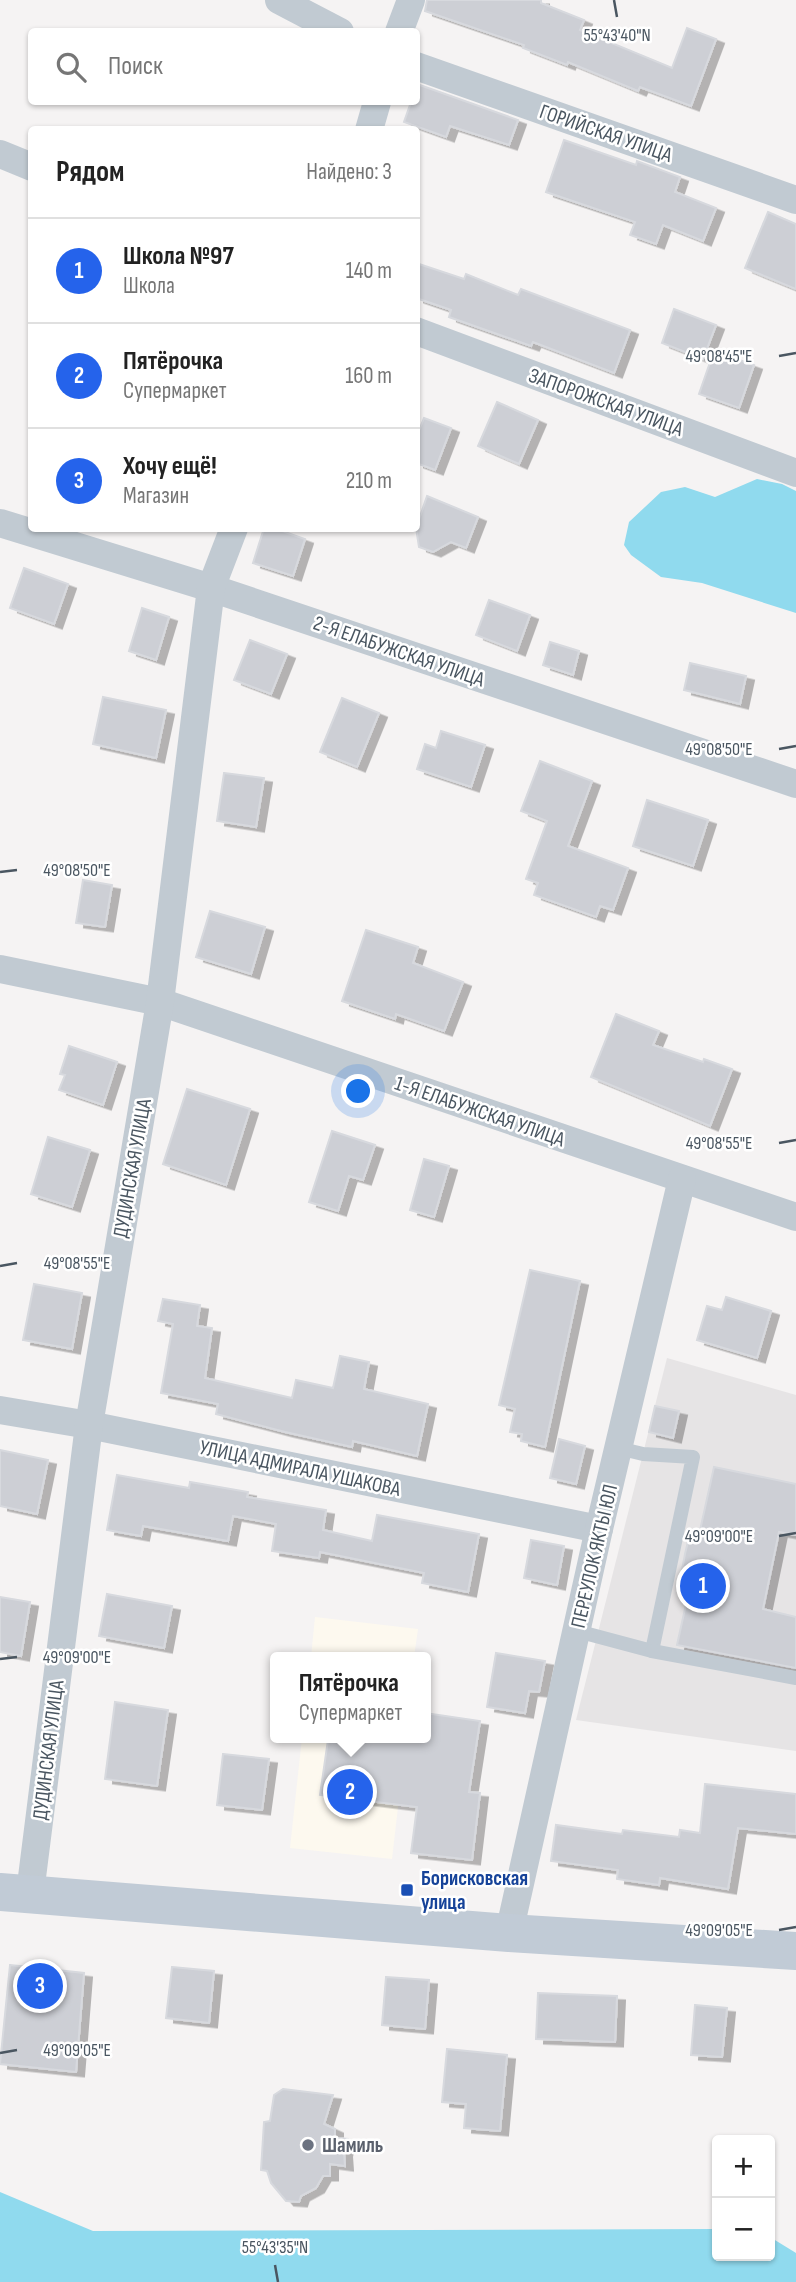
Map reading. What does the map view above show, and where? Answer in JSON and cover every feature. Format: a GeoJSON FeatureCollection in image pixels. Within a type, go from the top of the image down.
{"type":"FeatureCollection","features":[{"type":"Feature","properties":{"kind":"street"},"geometry":{"type":"LineString","coordinates":[[279,0],[332,28]]}},
{"type":"Feature","properties":{"kind":"street"},"geometry":{"type":"LineString","coordinates":[[400,28],[411,0]]}},
{"type":"Feature","properties":{"kind":"street","name":"ГОРИЙСКАЯ УЛИЦА"},"geometry":{"type":"LineString","coordinates":[[420,67],[796,200]]}},
{"type":"Feature","properties":{"kind":"street"},"geometry":{"type":"LineString","coordinates":[[370,126],[376,105]]}},
{"type":"Feature","properties":{"kind":"street"},"geometry":{"type":"LineString","coordinates":[[0,153],[28,165]]}},
{"type":"Feature","properties":{"kind":"street","name":"ЗАПОРОЖСКАЯ УЛИЦА"},"geometry":{"type":"LineString","coordinates":[[420,332],[796,473]]}},
{"type":"Feature","properties":{"kind":"street","name":"2-Я ЕЛАБУЖСКАЯ УЛИЦА"},"geometry":{"type":"LineString","coordinates":[[0,523],[28,532]]}},
{"type":"Feature","properties":{"kind":"street","name":"2-Я ЕЛАБУЖСКАЯ УЛИЦА"},"geometry":{"type":"LineString","coordinates":[[29,532],[211,588],[796,784]]}},
{"type":"Feature","properties":{"kind":"street","name":"ДУДИНСКАЯ УЛИЦА"},"geometry":{"type":"LineString","coordinates":[[15,1892],[160,1002],[211,588],[232,532]]}},
{"type":"Feature","properties":{"kind":"street","name":"1-Я ЕЛАБУЖСКАЯ УЛИЦА"},"geometry":{"type":"LineString","coordinates":[[0,969],[160,1002],[796,1217]]}},
{"type":"Feature","properties":{"kind":"street","name":"ПЕРЕУЛОК ЯКТЫ ЮЛ"},"geometry":{"type":"LineString","coordinates":[[509,1933],[599,1529],[682,1180]]}},
{"type":"Feature","properties":{"kind":"street","name":"УЛИЦА АДМИРАЛА УШАКОВА"},"geometry":{"type":"LineString","coordinates":[[0,1410],[89,1425],[599,1529]]}},
{"type":"Feature","properties":{"kind":"street"},"geometry":{"type":"LineString","coordinates":[[15,1892],[509,1933],[796,1951]]}},
{"type":"Feature","properties":{"kind":"lane"},"geometry":{"type":"LineString","coordinates":[[618,1448],[643,1454],[693,1457],[652,1651]]}},
{"type":"Feature","properties":{"kind":"lane"},"geometry":{"type":"LineString","coordinates":[[577,1631],[652,1651],[796,1678]]}},
{"type":"Feature","properties":{"kind":"shaded area"},"geometry":{"type":"Polygon","coordinates":[[[667,1358],[796,1395],[796,1751],[576,1720],[667,1358]]]}},
{"type":"Feature","properties":{"kind":"shaded area"},"geometry":{"type":"Polygon","coordinates":[[[315,1617],[418,1629],[415,1652],[312,1652],[315,1617]]]}},
{"type":"Feature","properties":{"kind":"shaded area"},"geometry":{"type":"Polygon","coordinates":[[[301,1743],[405,1743],[392,1859],[290,1848],[301,1743]]]}},
{"type":"Feature","properties":{"kind":"water"},"geometry":{"type":"Polygon","coordinates":[[[757,479],[782,484],[796,491],[796,613],[702,583],[661,577],[631,555],[624,545],[629,522],[661,492],[685,487],[715,497],[757,479]]]}},
{"type":"Feature","properties":{"kind":"water"},"geometry":{"type":"Polygon","coordinates":[[[0,2192],[93,2231],[712,2229],[712,2261],[775,2261],[775,2240],[796,2253],[796,2282],[0,2282],[0,2192]]]}},
{"type":"Feature","properties":{"kind":"building"},"geometry":{"type":"Polygon","coordinates":[[[427,0],[541,0],[541,3],[584,20],[580,30],[672,68],[687,28],[716,39],[691,106],[640,87],[638,91],[568,62],[567,65],[523,48],[524,45],[425,11],[427,0]]]}},
{"type":"Feature","properties":{"kind":"building"},"geometry":{"type":"Polygon","coordinates":[[[420,85],[518,120],[509,145],[450,126],[446,137],[404,122],[410,105],[420,105],[420,85]]]}},
{"type":"Feature","properties":{"kind":"building"},"geometry":{"type":"Polygon","coordinates":[[[564,140],[636,165],[637,161],[680,177],[675,192],[716,208],[703,241],[663,225],[656,244],[630,235],[635,222],[546,192],[564,140]]]}},
{"type":"Feature","properties":{"kind":"building"},"geometry":{"type":"Polygon","coordinates":[[[768,212],[796,224],[796,289],[745,268],[768,212]]]}},
{"type":"Feature","properties":{"kind":"building"},"geometry":{"type":"Polygon","coordinates":[[[420,264],[464,279],[466,274],[518,295],[521,289],[630,330],[614,373],[533,342],[531,346],[449,317],[451,310],[420,299],[420,264]]]}},
{"type":"Feature","properties":{"kind":"building"},"geometry":{"type":"Polygon","coordinates":[[[674,309],[716,325],[703,359],[662,343],[674,309]]]}},
{"type":"Feature","properties":{"kind":"building"},"geometry":{"type":"Polygon","coordinates":[[[714,351],[754,365],[739,408],[699,394],[714,351]]]}},
{"type":"Feature","properties":{"kind":"building"},"geometry":{"type":"Polygon","coordinates":[[[497,402],[538,420],[519,464],[478,446],[497,402]]]}},
{"type":"Feature","properties":{"kind":"building"},"geometry":{"type":"Polygon","coordinates":[[[424,418],[451,428],[435,470],[420,464],[420,428],[424,418]]]}},
{"type":"Feature","properties":{"kind":"building"},"geometry":{"type":"Polygon","coordinates":[[[427,496],[478,517],[466,548],[451,542],[433,552],[419,547],[417,532],[420,532],[420,516],[427,496]]]}},
{"type":"Feature","properties":{"kind":"building"},"geometry":{"type":"Polygon","coordinates":[[[263,532],[285,532],[305,539],[293,576],[253,563],[263,532]]]}},
{"type":"Feature","properties":{"kind":"building"},"geometry":{"type":"Polygon","coordinates":[[[24,568],[68,584],[54,624],[10,608],[24,568]]]}},
{"type":"Feature","properties":{"kind":"building"},"geometry":{"type":"Polygon","coordinates":[[[489,600],[530,615],[517,651],[476,635],[489,600]]]}},
{"type":"Feature","properties":{"kind":"building"},"geometry":{"type":"Polygon","coordinates":[[[142,608],[169,617],[156,660],[129,651],[142,608]]]}},
{"type":"Feature","properties":{"kind":"building"},"geometry":{"type":"Polygon","coordinates":[[[250,640],[287,654],[271,694],[234,680],[250,640]]]}},
{"type":"Feature","properties":{"kind":"building"},"geometry":{"type":"Polygon","coordinates":[[[550,642],[579,651],[573,675],[543,665],[550,642]]]}},
{"type":"Feature","properties":{"kind":"building"},"geometry":{"type":"Polygon","coordinates":[[[690,663],[746,676],[740,704],[684,690],[690,663]]]}},
{"type":"Feature","properties":{"kind":"building"},"geometry":{"type":"Polygon","coordinates":[[[103,697],[166,710],[156,758],[93,744],[103,697]]]}},
{"type":"Feature","properties":{"kind":"building"},"geometry":{"type":"Polygon","coordinates":[[[342,698],[379,713],[357,767],[320,752],[342,698]]]}},
{"type":"Feature","properties":{"kind":"building"},"geometry":{"type":"Polygon","coordinates":[[[441,731],[485,745],[471,787],[417,769],[425,744],[436,748],[441,731]]]}},
{"type":"Feature","properties":{"kind":"building"},"geometry":{"type":"Polygon","coordinates":[[[540,761],[592,781],[568,846],[628,868],[613,910],[600,906],[596,917],[534,895],[538,883],[526,879],[547,821],[521,811],[540,761]]]}},
{"type":"Feature","properties":{"kind":"building"},"geometry":{"type":"Polygon","coordinates":[[[224,773],[264,778],[256,827],[217,821],[224,773]]]}},
{"type":"Feature","properties":{"kind":"building"},"geometry":{"type":"Polygon","coordinates":[[[647,800],[708,820],[693,866],[633,846],[647,800]]]}},
{"type":"Feature","properties":{"kind":"building"},"geometry":{"type":"Polygon","coordinates":[[[83,880],[112,885],[105,927],[76,923],[83,880]]]}},
{"type":"Feature","properties":{"kind":"building"},"geometry":{"type":"Polygon","coordinates":[[[210,911],[265,927],[251,974],[196,957],[210,911]]]}},
{"type":"Feature","properties":{"kind":"building"},"geometry":{"type":"Polygon","coordinates":[[[366,930],[418,947],[413,963],[463,982],[444,1031],[396,1014],[395,1019],[342,1001],[366,930]]]}},
{"type":"Feature","properties":{"kind":"building"},"geometry":{"type":"Polygon","coordinates":[[[616,1014],[659,1031],[653,1045],[732,1069],[710,1126],[591,1077],[616,1014]]]}},
{"type":"Feature","properties":{"kind":"building"},"geometry":{"type":"Polygon","coordinates":[[[69,1046],[117,1062],[103,1105],[59,1090],[65,1075],[60,1074],[69,1046]]]}},
{"type":"Feature","properties":{"kind":"building"},"geometry":{"type":"Polygon","coordinates":[[[187,1089],[250,1109],[226,1185],[163,1164],[187,1089]]]}},
{"type":"Feature","properties":{"kind":"building"},"geometry":{"type":"Polygon","coordinates":[[[332,1131],[375,1145],[363,1180],[349,1176],[338,1211],[309,1202],[332,1131]]]}},
{"type":"Feature","properties":{"kind":"building"},"geometry":{"type":"Polygon","coordinates":[[[48,1137],[90,1150],[72,1207],[31,1194],[48,1137]]]}},
{"type":"Feature","properties":{"kind":"building"},"geometry":{"type":"Polygon","coordinates":[[[424,1159],[449,1166],[434,1217],[410,1210],[424,1159]]]}},
{"type":"Feature","properties":{"kind":"building"},"geometry":{"type":"Polygon","coordinates":[[[530,1270],[580,1281],[545,1447],[521,1441],[522,1434],[510,1432],[515,1409],[499,1405],[530,1270]]]}},
{"type":"Feature","properties":{"kind":"building"},"geometry":{"type":"Polygon","coordinates":[[[34,1284],[82,1293],[72,1349],[23,1340],[34,1284]]]}},
{"type":"Feature","properties":{"kind":"building"},"geometry":{"type":"Polygon","coordinates":[[[726,1297],[771,1311],[757,1358],[697,1340],[707,1306],[722,1310],[726,1297]]]}},
{"type":"Feature","properties":{"kind":"building"},"geometry":{"type":"Polygon","coordinates":[[[163,1299],[200,1305],[197,1326],[212,1328],[205,1378],[292,1398],[296,1380],[333,1388],[340,1356],[369,1362],[364,1389],[428,1404],[417,1456],[353,1441],[352,1447],[285,1432],[216,1414],[218,1404],[161,1393],[173,1324],[158,1321],[163,1299]]]}},
{"type":"Feature","properties":{"kind":"building"},"geometry":{"type":"Polygon","coordinates":[[[655,1406],[679,1411],[673,1438],[649,1432],[655,1406]]]}},
{"type":"Feature","properties":{"kind":"building"},"geometry":{"type":"Polygon","coordinates":[[[559,1439],[585,1446],[576,1484],[550,1478],[559,1439]]]}},
{"type":"Feature","properties":{"kind":"building"},"geometry":{"type":"Polygon","coordinates":[[[0,1450],[48,1460],[37,1514],[0,1506],[0,1450]]]}},
{"type":"Feature","properties":{"kind":"building"},"geometry":{"type":"Polygon","coordinates":[[[714,1467],[796,1484],[796,1535],[779,1532],[763,1609],[796,1617],[796,1668],[677,1645],[692,1577],[681,1575],[685,1554],[690,1533],[699,1535],[714,1467]]]}},
{"type":"Feature","properties":{"kind":"building"},"geometry":{"type":"Polygon","coordinates":[[[117,1475],[189,1488],[190,1482],[248,1492],[247,1497],[326,1510],[323,1530],[372,1541],[377,1515],[479,1534],[468,1592],[422,1583],[424,1573],[320,1552],[319,1558],[272,1551],[276,1524],[233,1516],[228,1541],[143,1526],[141,1536],[107,1530],[117,1475]]]}},
{"type":"Feature","properties":{"kind":"building"},"geometry":{"type":"Polygon","coordinates":[[[531,1540],[564,1546],[557,1585],[524,1578],[531,1540]]]}},
{"type":"Feature","properties":{"kind":"building"},"geometry":{"type":"Polygon","coordinates":[[[107,1594],[172,1606],[164,1648],[99,1636],[107,1594]]]}},
{"type":"Feature","properties":{"kind":"building"},"geometry":{"type":"Polygon","coordinates":[[[0,1597],[30,1602],[21,1656],[0,1652],[0,1597]]]}},
{"type":"Feature","properties":{"kind":"building"},"geometry":{"type":"Polygon","coordinates":[[[496,1653],[545,1661],[539,1692],[529,1691],[525,1713],[487,1707],[496,1653]]]}},
{"type":"Feature","properties":{"kind":"building"},"geometry":{"type":"Polygon","coordinates":[[[115,1702],[168,1710],[157,1786],[105,1779],[115,1702]]]}},
{"type":"Feature","properties":{"kind":"building"},"geometry":{"type":"Polygon","coordinates":[[[431,1714],[480,1721],[469,1792],[480,1793],[472,1860],[411,1853],[417,1807],[320,1795],[328,1743],[431,1743],[431,1714]]]}},
{"type":"Feature","properties":{"kind":"building"},"geometry":{"type":"Polygon","coordinates":[[[223,1754],[269,1759],[262,1810],[217,1805],[223,1754]]]}},
{"type":"Feature","properties":{"kind":"building"},"geometry":{"type":"Polygon","coordinates":[[[705,1784],[796,1794],[796,1834],[738,1828],[728,1889],[660,1878],[659,1885],[617,1879],[618,1870],[551,1861],[556,1825],[622,1834],[623,1830],[679,1837],[680,1830],[700,1833],[705,1784]]]}},
{"type":"Feature","properties":{"kind":"building"},"geometry":{"type":"Polygon","coordinates":[[[10,1965],[84,1973],[76,2072],[0,2064],[10,1965]]]}},
{"type":"Feature","properties":{"kind":"building"},"geometry":{"type":"Polygon","coordinates":[[[172,1967],[214,1971],[209,2023],[166,2018],[172,1967]]]}},
{"type":"Feature","properties":{"kind":"building"},"geometry":{"type":"Polygon","coordinates":[[[386,1977],[429,1980],[425,2029],[382,2025],[386,1977]]]}},
{"type":"Feature","properties":{"kind":"building"},"geometry":{"type":"Polygon","coordinates":[[[538,1993],[617,1996],[615,2042],[536,2039],[538,1993]]]}},
{"type":"Feature","properties":{"kind":"building"},"geometry":{"type":"Polygon","coordinates":[[[695,2005],[727,2008],[722,2057],[691,2055],[695,2005]]]}},
{"type":"Feature","properties":{"kind":"building"},"geometry":{"type":"Polygon","coordinates":[[[447,2049],[507,2055],[500,2131],[464,2128],[466,2104],[442,2102],[447,2049]]]}},
{"type":"Feature","properties":{"kind":"building","name":"Шамиль"},"geometry":{"type":"Polygon","coordinates":[[[283,2089],[333,2095],[324,2124],[335,2129],[335,2138],[348,2139],[344,2152],[345,2166],[330,2164],[330,2176],[323,2176],[316,2188],[301,2196],[299,2202],[286,2201],[271,2183],[267,2171],[261,2170],[264,2122],[270,2121],[274,2095],[283,2089]]]}},
{"type":"Feature","properties":{"kind":"place","name":"Школа №97"},"geometry":{"type":"Point","coordinates":[703,1586]}},
{"type":"Feature","properties":{"kind":"place","name":"Пятёрочка"},"geometry":{"type":"Point","coordinates":[350,1792]}},
{"type":"Feature","properties":{"kind":"place","name":"Борисковская улица"},"geometry":{"type":"Point","coordinates":[407,1890]}},
{"type":"Feature","properties":{"kind":"place","name":"Хочу ещё!"},"geometry":{"type":"Point","coordinates":[40,1986]}},
{"type":"Feature","properties":{"kind":"place","name":"Шамиль"},"geometry":{"type":"Point","coordinates":[308,2145]}}]}
